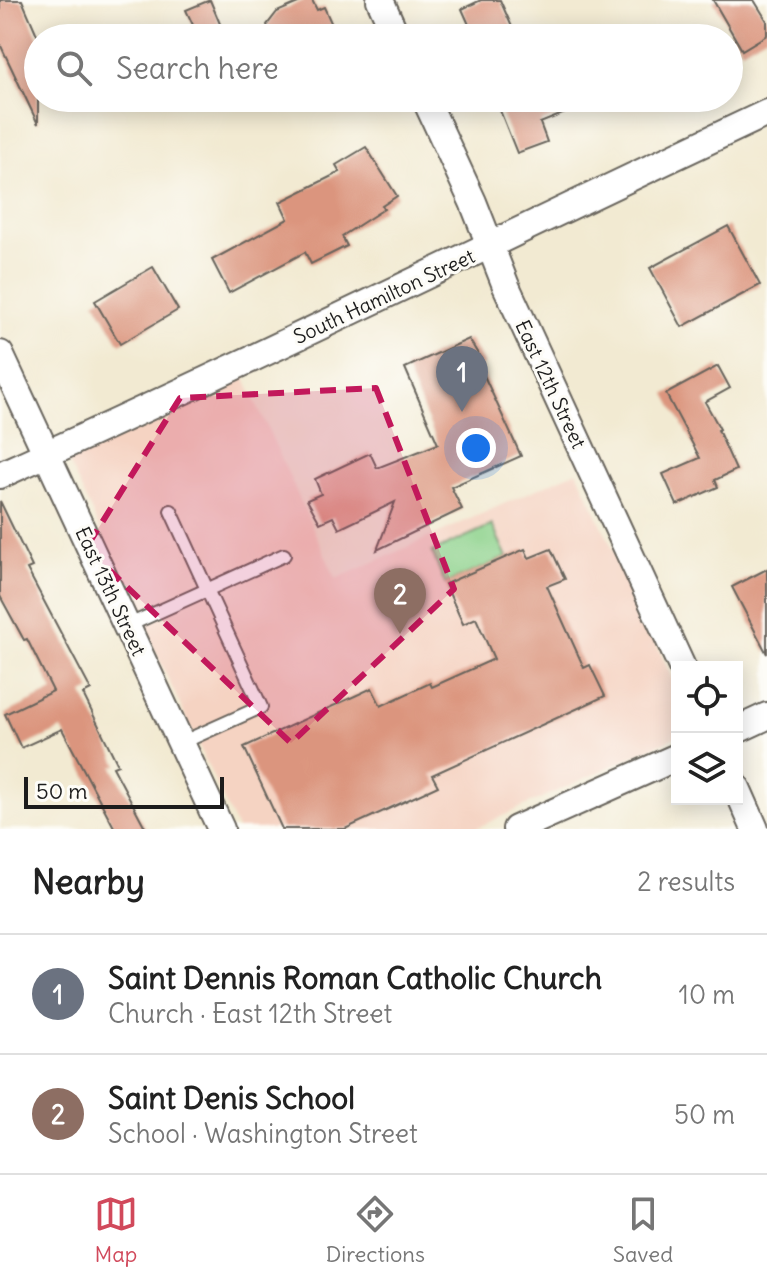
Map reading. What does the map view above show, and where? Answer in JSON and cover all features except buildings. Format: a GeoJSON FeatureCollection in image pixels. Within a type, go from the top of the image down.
{"type":"FeatureCollection","features":[{"type":"Feature","properties":{"kind":"street"},"geometry":{"type":"LineString","coordinates":[[380,0],[391,24]]}},
{"type":"Feature","properties":{"kind":"street","name":"East 12th Street"},"geometry":{"type":"LineString","coordinates":[[431,112],[506,286],[679,661]]}},
{"type":"Feature","properties":{"kind":"street","name":"South Hamilton Street"},"geometry":{"type":"LineString","coordinates":[[0,475],[767,113]]}},
{"type":"Feature","properties":{"kind":"street","name":"East 13th Street"},"geometry":{"type":"LineString","coordinates":[[0,354],[221,829]]}},
{"type":"Feature","properties":{"kind":"street"},"geometry":{"type":"LineString","coordinates":[[743,727],[767,716]]}},
{"type":"Feature","properties":{"kind":"street"},"geometry":{"type":"LineString","coordinates":[[516,829],[671,760]]}},
{"type":"Feature","properties":{"kind":"street"},"geometry":{"type":"LineString","coordinates":[[743,802],[755,829]]}},
{"type":"Feature","properties":{"kind":"lane"},"geometry":{"type":"LineString","coordinates":[[171,511],[261,707],[181,743]]}},
{"type":"Feature","properties":{"kind":"lane"},"geometry":{"type":"LineString","coordinates":[[127,626],[284,555]]}},
{"type":"Feature","properties":{"kind":"highlighted area"},"geometry":{"type":"Polygon","coordinates":[[[376,388],[454,589],[291,743],[86,548],[180,398],[376,388]]]}},
{"type":"Feature","properties":{"kind":"shaded area"},"geometry":{"type":"Polygon","coordinates":[[[243,374],[336,579],[577,471],[671,676],[671,739],[474,829],[237,829],[65,454],[243,374]]]}},
{"type":"Feature","properties":{"kind":"green space"},"geometry":{"type":"Polygon","coordinates":[[[492,525],[507,557],[445,584],[432,552],[492,525]]]}},
{"type":"Feature","properties":{"kind":"place","name":"Saint Dennis Roman Catholic Church"},"geometry":{"type":"Point","coordinates":[462,412]}},
{"type":"Feature","properties":{"kind":"place","name":"Saint Denis School"},"geometry":{"type":"Point","coordinates":[400,634]}}]}
